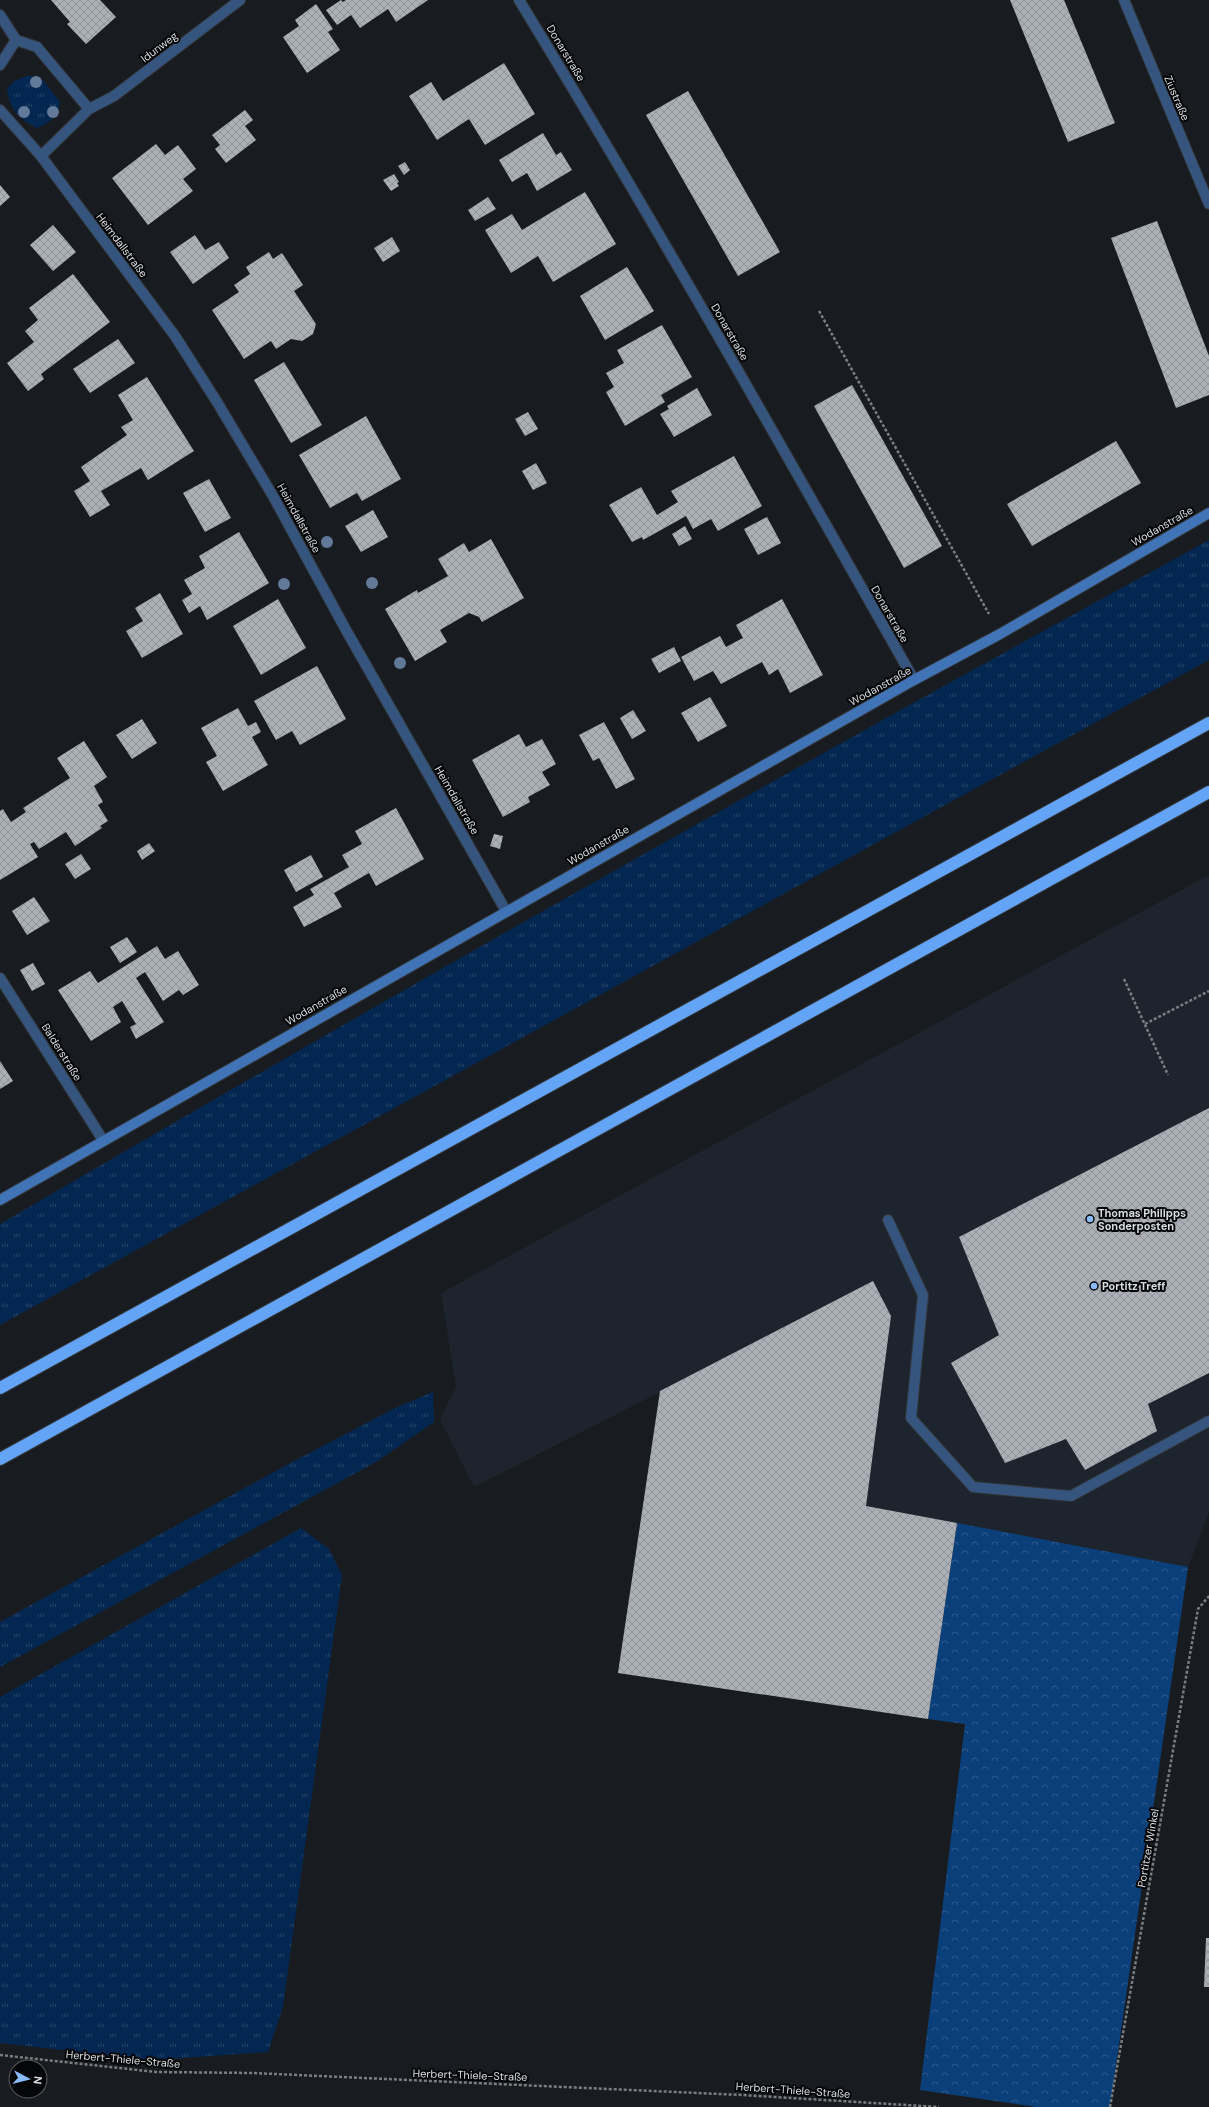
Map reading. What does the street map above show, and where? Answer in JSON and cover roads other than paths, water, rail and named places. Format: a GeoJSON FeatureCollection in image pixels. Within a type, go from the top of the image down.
{"type":"FeatureCollection","features":[{"type":"Feature","properties":{"kind":"highway"},"geometry":{"type":"LineString","coordinates":[[0,1388],[1209,723]]}},
{"type":"Feature","properties":{"kind":"highway"},"geometry":{"type":"LineString","coordinates":[[0,1459],[1209,792]]}},
{"type":"Feature","properties":{"kind":"street","name":"Idunweg"},"geometry":{"type":"LineString","coordinates":[[89,109],[114,96],[240,0]]}},
{"type":"Feature","properties":{"kind":"street","name":"Donarstraße"},"geometry":{"type":"LineString","coordinates":[[519,0],[593,120],[721,340],[914,680]]}},
{"type":"Feature","properties":{"kind":"street","name":"Ziustraße"},"geometry":{"type":"LineString","coordinates":[[1124,0],[1209,204]]}},
{"type":"Feature","properties":{"kind":"street"},"geometry":{"type":"LineString","coordinates":[[0,15],[16,40],[37,47],[89,109],[41,156]]}},
{"type":"Feature","properties":{"kind":"street"},"geometry":{"type":"LineString","coordinates":[[0,65],[16,40]]}},
{"type":"Feature","properties":{"kind":"street","name":"Heimdallstraße"},"geometry":{"type":"LineString","coordinates":[[0,110],[41,156],[175,336],[218,402],[273,496],[346,630],[506,911]]}},
{"type":"Feature","properties":{"kind":"street","name":"Wodanstraße"},"geometry":{"type":"LineString","coordinates":[[0,1200],[103,1140],[914,680],[1000,634],[1209,513]]}},
{"type":"Feature","properties":{"kind":"street","name":"Balderstraße"},"geometry":{"type":"LineString","coordinates":[[0,978],[103,1140]]}},
{"type":"Feature","properties":{"kind":"street"},"geometry":{"type":"LineString","coordinates":[[888,1220],[924,1295],[911,1418],[973,1487],[1071,1496],[1209,1420]]}},
{"type":"Feature","properties":{"kind":"place","name":"Thomas Philipps Sonderposten"},"geometry":{"type":"Point","coordinates":[1090,1219]}},
{"type":"Feature","properties":{"kind":"place","name":"Portitz Treff"},"geometry":{"type":"Point","coordinates":[1094,1286]}}]}
